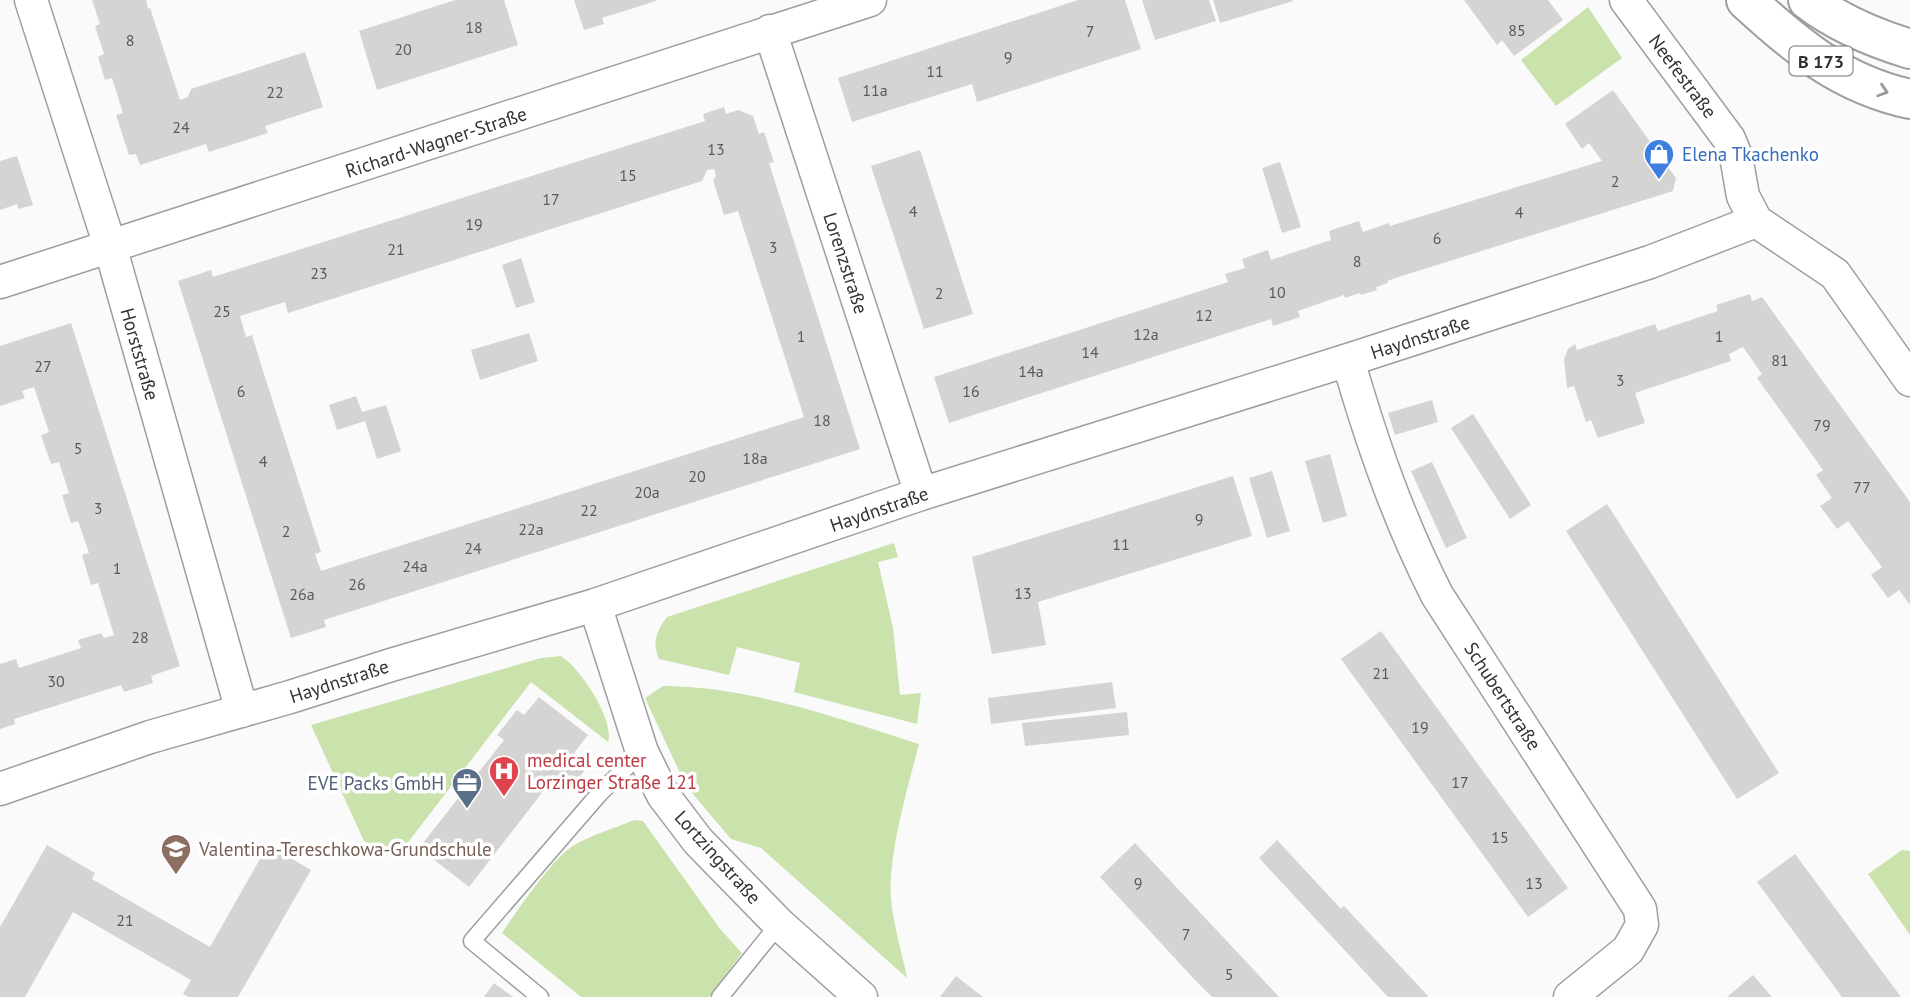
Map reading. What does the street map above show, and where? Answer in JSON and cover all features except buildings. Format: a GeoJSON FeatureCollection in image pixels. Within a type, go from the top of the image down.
{"type":"FeatureCollection","features":[{"type":"Feature","properties":{"kind":"main road","name":"B 173"},"geometry":{"type":"LineString","coordinates":[[1746,0],[1795,44],[1827,65],[1861,84],[1910,99]]}},
{"type":"Feature","properties":{"kind":"main road","name":"B 173"},"geometry":{"type":"LineString","coordinates":[[1808,0],[1853,27],[1910,49]]}},
{"type":"Feature","properties":{"kind":"street","name":"Horststraße"},"geometry":{"type":"LineString","coordinates":[[31,0],[110,246],[242,711]]}},
{"type":"Feature","properties":{"kind":"street","name":"Richard-Wagner-Straße"},"geometry":{"type":"LineString","coordinates":[[0,282],[870,0]]}},
{"type":"Feature","properties":{"kind":"street","name":"Neefestraße"},"geometry":{"type":"LineString","coordinates":[[1626,0],[1729,139],[1738,166],[1743,196],[1756,221]]}},
{"type":"Feature","properties":{"kind":"street","name":"Lorenzstraße"},"geometry":{"type":"LineString","coordinates":[[770,32],[921,494]]}},
{"type":"Feature","properties":{"kind":"street","name":"Haydnstraße"},"geometry":{"type":"LineString","coordinates":[[0,789],[150,737],[595,606],[921,494],[1650,262],[1756,221]]}},
{"type":"Feature","properties":{"kind":"street"},"geometry":{"type":"LineString","coordinates":[[1756,221],[1835,274],[1910,380]]}},
{"type":"Feature","properties":{"kind":"street","name":"Schubertstraße"},"geometry":{"type":"LineString","coordinates":[[1348,360],[1373,447],[1414,550],[1437,595],[1640,909],[1643,925],[1628,950],[1570,997]]}},
{"type":"Feature","properties":{"kind":"street","name":"Lortzingstraße"},"geometry":{"type":"LineString","coordinates":[[595,606],[642,751],[663,795],[698,841],[779,924],[861,997]]}},
{"type":"Feature","properties":{"kind":"lane"},"geometry":{"type":"LineString","coordinates":[[540,997],[472,941],[600,793],[642,751]]}},
{"type":"Feature","properties":{"kind":"lane"},"geometry":{"type":"LineString","coordinates":[[720,997],[779,924]]}},
{"type":"Feature","properties":{"kind":"green space"},"geometry":{"type":"Polygon","coordinates":[[[1588,7],[1622,58],[1556,106],[1521,60],[1588,7]]]}},
{"type":"Feature","properties":{"kind":"green space"},"geometry":{"type":"Polygon","coordinates":[[[894,543],[898,557],[878,562],[893,628],[900,695],[921,693],[917,724],[794,692],[800,663],[737,647],[729,675],[659,659],[656,637],[667,617],[894,543]]]}},
{"type":"Feature","properties":{"kind":"green space"},"geometry":{"type":"Polygon","coordinates":[[[561,656],[577,671],[594,695],[606,721],[608,742],[531,682],[399,854],[382,854],[364,841],[311,725],[541,658],[561,656]]]}},
{"type":"Feature","properties":{"kind":"green space"},"geometry":{"type":"Polygon","coordinates":[[[663,686],[695,687],[760,697],[825,714],[919,744],[898,827],[891,877],[893,915],[907,978],[761,848],[731,839],[686,786],[645,698],[663,686]]]}},
{"type":"Feature","properties":{"kind":"green space"},"geometry":{"type":"Polygon","coordinates":[[[634,820],[643,821],[721,930],[742,953],[709,997],[581,997],[502,933],[535,886],[565,852],[581,841],[634,820]]]}},
{"type":"Feature","properties":{"kind":"green space"},"geometry":{"type":"Polygon","coordinates":[[[1902,850],[1910,851],[1910,935],[1868,874],[1902,850]]]}},
{"type":"Feature","properties":{"kind":"place","name":"Elena Tkachenko"},"geometry":{"type":"Point","coordinates":[1659,181]}},
{"type":"Feature","properties":{"kind":"place","name":"medical center Lorzinger Straße 121"},"geometry":{"type":"Point","coordinates":[504,798]}},
{"type":"Feature","properties":{"kind":"place","name":"EVE Packs GmbH"},"geometry":{"type":"Point","coordinates":[467,810]}},
{"type":"Feature","properties":{"kind":"place","name":"Valentina-Tereschkowa-Grundschule"},"geometry":{"type":"Point","coordinates":[176,876]}}]}
